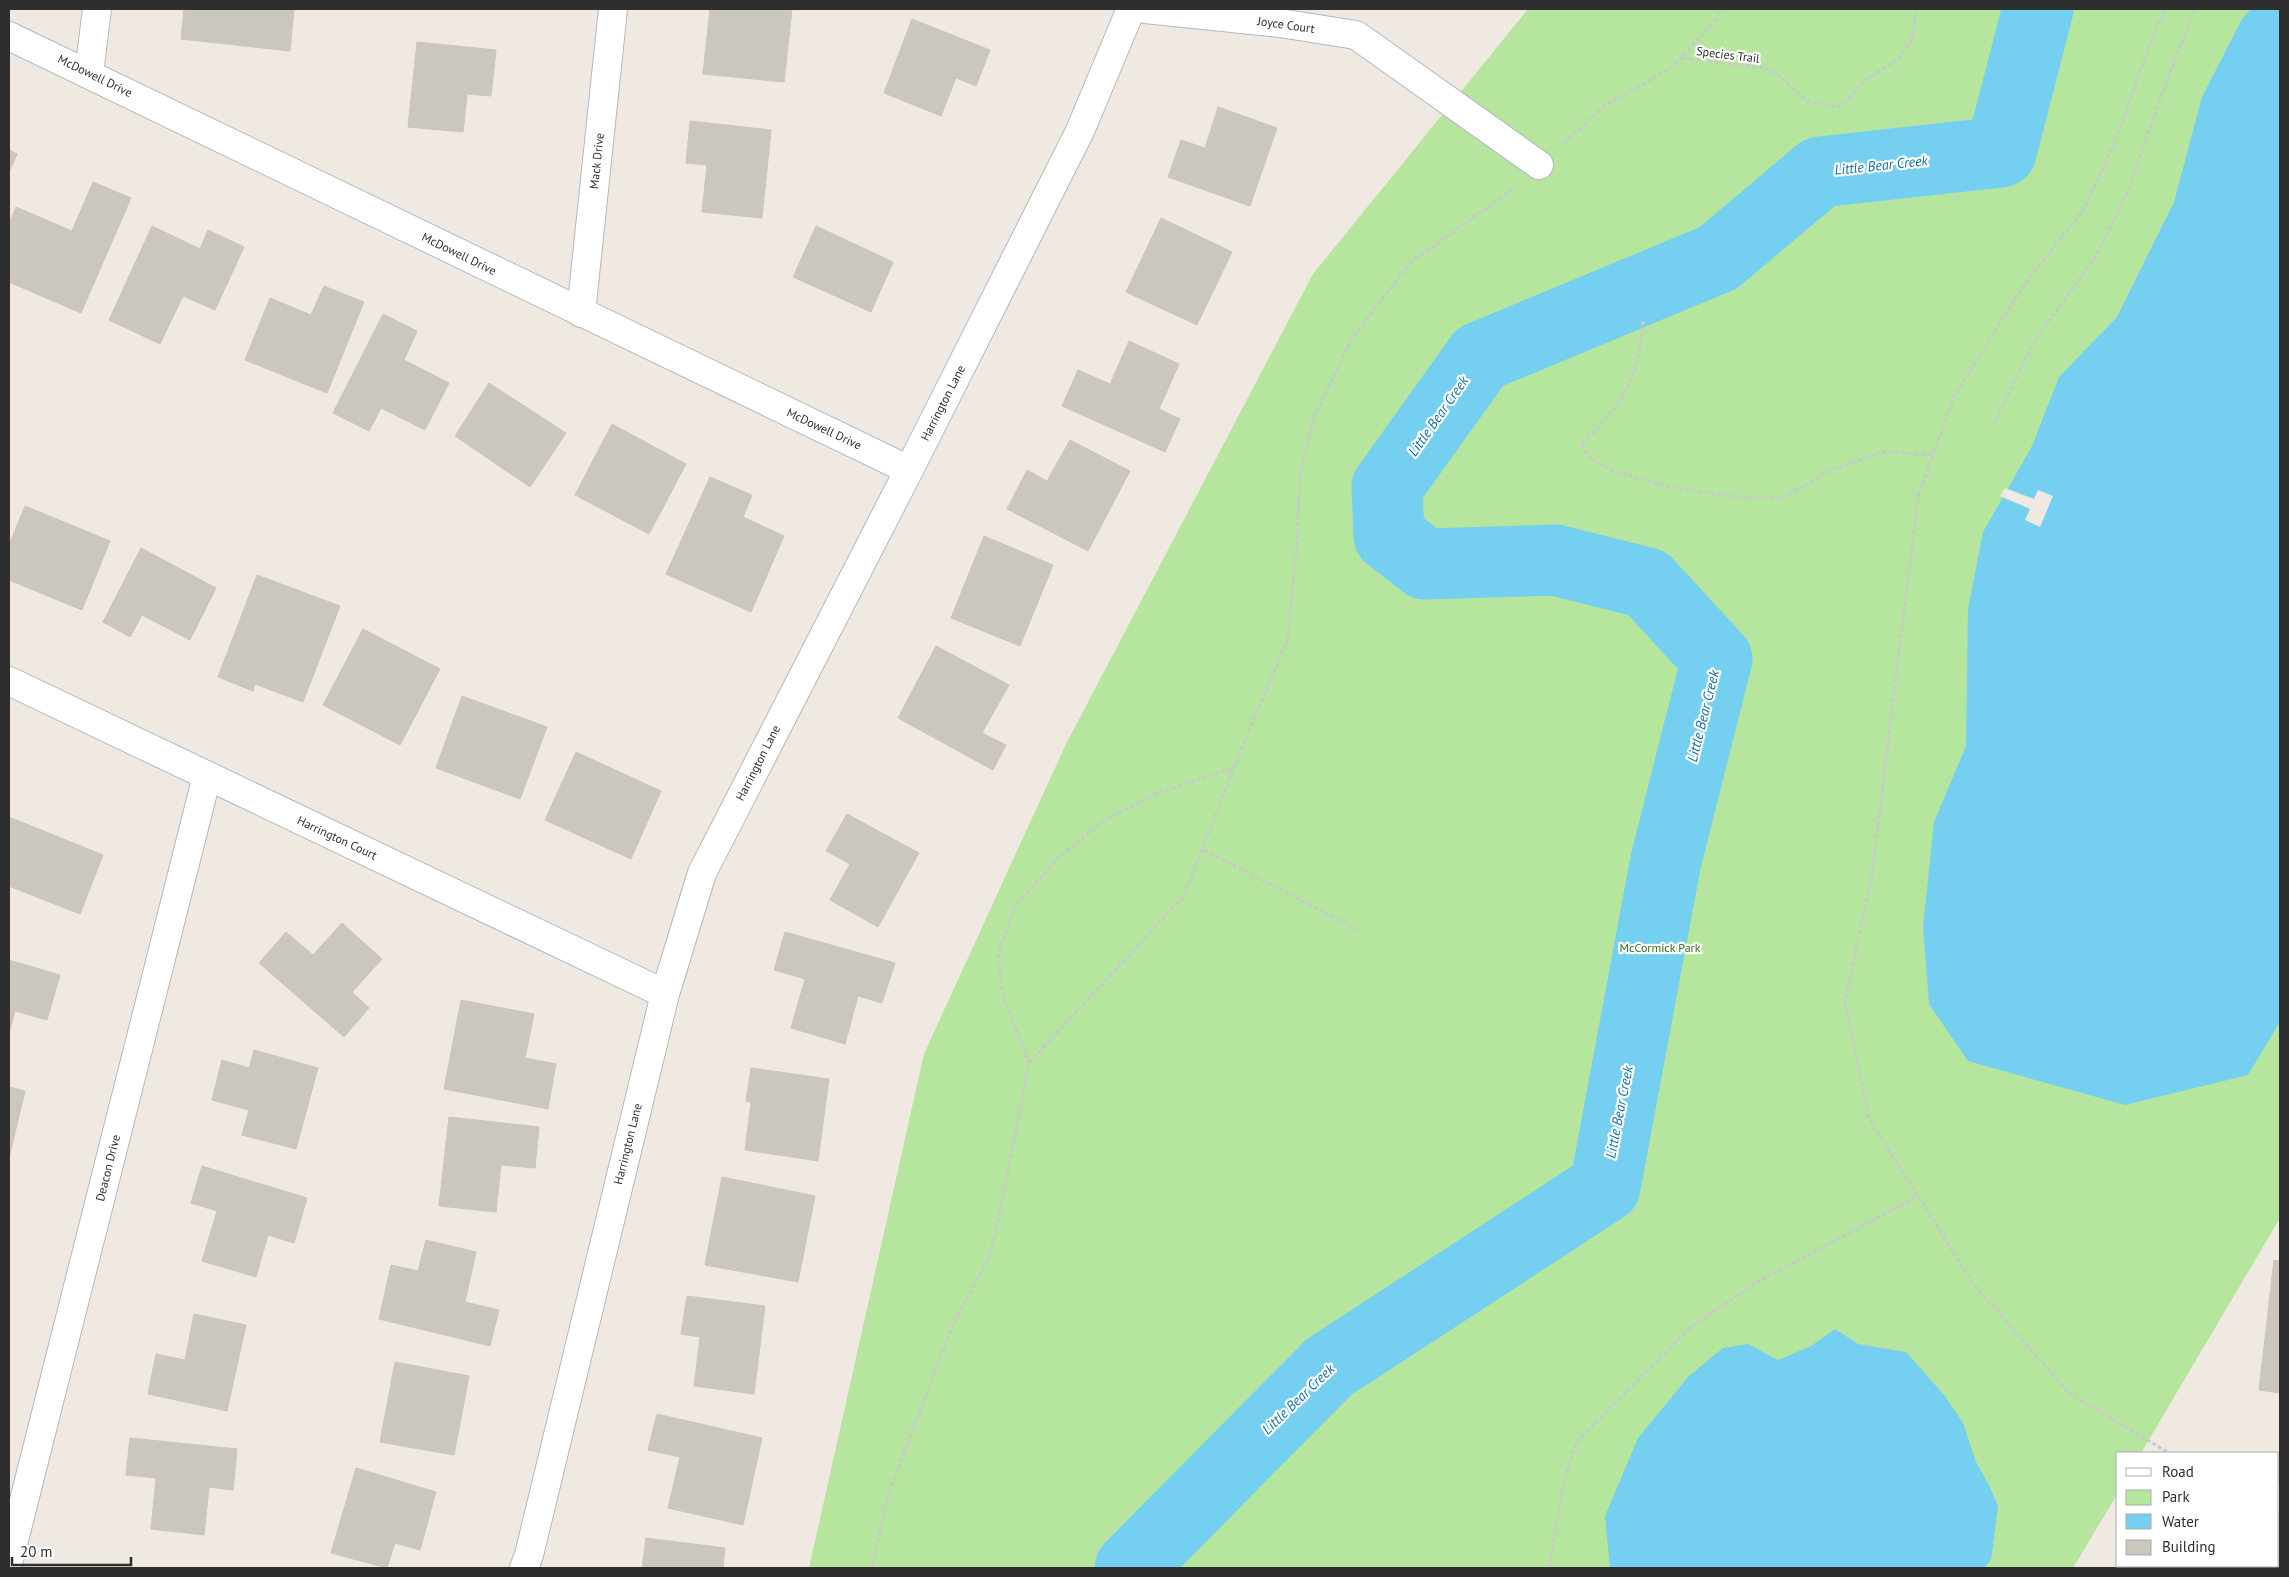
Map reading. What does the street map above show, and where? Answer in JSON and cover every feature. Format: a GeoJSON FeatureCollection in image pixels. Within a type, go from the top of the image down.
{"type":"FeatureCollection","features":[{"type":"Feature","properties":{"kind":"street"},"geometry":{"type":"LineString","coordinates":[[89,74],[97,9]]}},
{"type":"Feature","properties":{"kind":"street","name":"Mack Drive"},"geometry":{"type":"LineString","coordinates":[[581,313],[613,9]]}},
{"type":"Feature","properties":{"kind":"street","name":"Harrington Lane"},"geometry":{"type":"LineString","coordinates":[[524,1568],[529,1555],[664,994],[702,873],[909,470],[1080,131],[1131,9]]}},
{"type":"Feature","properties":{"kind":"street","name":"Joyce Court"},"geometry":{"type":"LineString","coordinates":[[1145,9],[1280,23],[1356,35],[1539,165]]}},
{"type":"Feature","properties":{"kind":"street","name":"McDowell Drive"},"geometry":{"type":"LineString","coordinates":[[9,36],[909,470]]}},
{"type":"Feature","properties":{"kind":"street","name":"Harrington Court"},"geometry":{"type":"LineString","coordinates":[[9,681],[664,994]]}},
{"type":"Feature","properties":{"kind":"street","name":"Deacon Drive"},"geometry":{"type":"LineString","coordinates":[[9,1560],[206,776]]}},
{"type":"Feature","properties":{"kind":"path"},"geometry":{"type":"LineString","coordinates":[[872,1568],[892,1486],[954,1322],[988,1260],[996,1231],[1030,1063],[1184,896],[1287,640],[1297,547],[1300,474],[1313,420],[1352,338],[1411,262],[1513,189],[1606,105],[1673,67],[1713,23],[1721,9]]}},
{"type":"Feature","properties":{"kind":"path","name":"Species Trail"},"geometry":{"type":"LineString","coordinates":[[1681,58],[1764,68],[1776,73],[1807,101],[1838,107],[1847,102],[1865,80],[1898,59],[1911,41],[1917,9]]}},
{"type":"Feature","properties":{"kind":"path"},"geometry":{"type":"LineString","coordinates":[[2165,9],[2147,52],[2114,145],[2083,210],[2022,288],[1954,397],[1918,496],[1872,874],[1845,1003],[1870,1118],[1972,1282],[2069,1394],[2167,1452]]}},
{"type":"Feature","properties":{"kind":"path"},"geometry":{"type":"LineString","coordinates":[[1993,425],[2036,338],[2094,258],[2128,191],[2167,80],[2195,9]]}},
{"type":"Feature","properties":{"kind":"path"},"geometry":{"type":"LineString","coordinates":[[1644,321],[1641,348],[1630,384],[1606,422],[1581,444],[1589,457],[1611,470],[1662,484],[1728,496],[1783,498],[1831,470],[1882,452],[1933,454]]}},
{"type":"Feature","properties":{"kind":"path"},"geometry":{"type":"LineString","coordinates":[[1030,1063],[1004,997],[997,958],[1015,906],[1060,856],[1105,820],[1161,792],[1234,768]]}},
{"type":"Feature","properties":{"kind":"path"},"geometry":{"type":"LineString","coordinates":[[1204,850],[1358,930]]}},
{"type":"Feature","properties":{"kind":"path"},"geometry":{"type":"LineString","coordinates":[[1549,1568],[1564,1481],[1576,1443],[1692,1326],[1754,1284],[1918,1196]]}},
{"type":"Feature","properties":{"kind":"green space","name":"McCormick Park"},"geometry":{"type":"Polygon","coordinates":[[[1528,9],[2280,9],[2280,1218],[2142,1452],[2116,1452],[2116,1496],[2073,1568],[809,1568],[924,1054],[1066,744],[1313,274],[1528,9]]]}},
{"type":"Feature","properties":{"kind":"water"},"geometry":{"type":"Polygon","coordinates":[[[2251,9],[2280,9],[2280,1022],[2248,1075],[2125,1105],[1968,1061],[1929,1004],[1923,927],[1934,822],[1966,746],[1968,609],[1983,532],[2032,446],[2059,377],[2117,317],[2174,202],[2202,97],[2242,19],[2251,9]]]}},
{"type":"Feature","properties":{"kind":"water"},"geometry":{"type":"Polygon","coordinates":[[[1835,1329],[1858,1344],[1906,1352],[1945,1396],[1963,1423],[1976,1462],[1998,1506],[1991,1560],[1984,1568],[1610,1568],[1605,1516],[1638,1438],[1689,1376],[1723,1348],[1748,1344],[1778,1360],[1811,1346],[1835,1329]]]}},
{"type":"Feature","properties":{"kind":"pier"},"geometry":{"type":"Polygon","coordinates":[[[2005,488],[2034,499],[2038,490],[2053,496],[2040,527],[2025,520],[2030,509],[2000,496],[2005,488]]]}},
{"type":"Feature","properties":{"kind":"building"},"geometry":{"type":"Polygon","coordinates":[[[184,9],[294,9],[290,51],[181,39],[184,9]]]}},
{"type":"Feature","properties":{"kind":"building"},"geometry":{"type":"Polygon","coordinates":[[[710,9],[792,9],[784,82],[703,74],[710,9]]]}},
{"type":"Feature","properties":{"kind":"building"},"geometry":{"type":"Polygon","coordinates":[[[912,19],[990,50],[976,86],[956,78],[941,116],[884,93],[912,19]]]}},
{"type":"Feature","properties":{"kind":"building"},"geometry":{"type":"Polygon","coordinates":[[[417,42],[496,50],[491,96],[467,94],[463,132],[408,127],[417,42]]]}},
{"type":"Feature","properties":{"kind":"building"},"geometry":{"type":"Polygon","coordinates":[[[1218,107],[1277,128],[1250,206],[1168,177],[1181,140],[1205,148],[1218,107]]]}},
{"type":"Feature","properties":{"kind":"building"},"geometry":{"type":"Polygon","coordinates":[[[690,121],[771,130],[762,218],[702,212],[707,165],[686,163],[690,121]]]}},
{"type":"Feature","properties":{"kind":"building"},"geometry":{"type":"Polygon","coordinates":[[[9,150],[17,154],[9,172],[9,150]]]}},
{"type":"Feature","properties":{"kind":"building"},"geometry":{"type":"Polygon","coordinates":[[[93,182],[131,198],[81,313],[9,282],[9,224],[16,207],[72,231],[93,182]]]}},
{"type":"Feature","properties":{"kind":"building"},"geometry":{"type":"Polygon","coordinates":[[[1161,218],[1232,252],[1197,325],[1126,292],[1161,218]]]}},
{"type":"Feature","properties":{"kind":"building"},"geometry":{"type":"Polygon","coordinates":[[[152,226],[200,249],[208,230],[244,247],[215,310],[183,296],[160,344],[109,320],[152,226]]]}},
{"type":"Feature","properties":{"kind":"building"},"geometry":{"type":"Polygon","coordinates":[[[816,226],[893,262],[871,312],[793,277],[816,226]]]}},
{"type":"Feature","properties":{"kind":"building"},"geometry":{"type":"Polygon","coordinates":[[[324,286],[364,302],[327,393],[245,360],[270,298],[311,315],[324,286]]]}},
{"type":"Feature","properties":{"kind":"building"},"geometry":{"type":"Polygon","coordinates":[[[383,314],[417,331],[404,360],[449,383],[425,430],[381,408],[369,431],[333,413],[383,314]]]}},
{"type":"Feature","properties":{"kind":"building"},"geometry":{"type":"Polygon","coordinates":[[[1129,341],[1179,364],[1159,409],[1180,419],[1165,452],[1062,406],[1078,370],[1110,384],[1129,341]]]}},
{"type":"Feature","properties":{"kind":"building"},"geometry":{"type":"Polygon","coordinates":[[[489,383],[566,433],[530,487],[455,436],[489,383]]]}},
{"type":"Feature","properties":{"kind":"building"},"geometry":{"type":"Polygon","coordinates":[[[612,424],[686,464],[649,534],[575,495],[612,424]]]}},
{"type":"Feature","properties":{"kind":"building"},"geometry":{"type":"Polygon","coordinates":[[[1070,440],[1130,471],[1088,551],[1007,509],[1027,470],[1047,481],[1070,440]]]}},
{"type":"Feature","properties":{"kind":"building"},"geometry":{"type":"Polygon","coordinates":[[[710,477],[752,495],[743,517],[784,536],[751,612],[666,574],[710,477]]]}},
{"type":"Feature","properties":{"kind":"building"},"geometry":{"type":"Polygon","coordinates":[[[25,506],[110,541],[82,610],[9,580],[9,545],[25,506]]]}},
{"type":"Feature","properties":{"kind":"building"},"geometry":{"type":"Polygon","coordinates":[[[984,536],[1053,565],[1020,646],[951,618],[984,536]]]}},
{"type":"Feature","properties":{"kind":"building"},"geometry":{"type":"Polygon","coordinates":[[[141,548],[216,588],[190,640],[142,615],[130,637],[103,622],[141,548]]]}},
{"type":"Feature","properties":{"kind":"building"},"geometry":{"type":"Polygon","coordinates":[[[257,575],[340,606],[303,702],[255,684],[253,691],[218,677],[257,575]]]}},
{"type":"Feature","properties":{"kind":"building"},"geometry":{"type":"Polygon","coordinates":[[[363,629],[440,669],[400,745],[323,705],[363,629]]]}},
{"type":"Feature","properties":{"kind":"building"},"geometry":{"type":"Polygon","coordinates":[[[936,646],[1009,685],[982,733],[1006,745],[993,770],[898,718],[936,646]]]}},
{"type":"Feature","properties":{"kind":"building"},"geometry":{"type":"Polygon","coordinates":[[[462,696],[547,727],[520,799],[436,768],[462,696]]]}},
{"type":"Feature","properties":{"kind":"building"},"geometry":{"type":"Polygon","coordinates":[[[576,752],[661,791],[631,859],[545,820],[576,752]]]}},
{"type":"Feature","properties":{"kind":"building"},"geometry":{"type":"Polygon","coordinates":[[[847,814],[919,853],[878,927],[830,900],[850,864],[826,851],[847,814]]]}},
{"type":"Feature","properties":{"kind":"building"},"geometry":{"type":"Polygon","coordinates":[[[9,817],[103,855],[80,914],[9,886],[9,817]]]}},
{"type":"Feature","properties":{"kind":"building"},"geometry":{"type":"Polygon","coordinates":[[[342,923],[382,959],[352,992],[369,1008],[344,1037],[259,963],[286,932],[313,955],[342,923]]]}},
{"type":"Feature","properties":{"kind":"building"},"geometry":{"type":"Polygon","coordinates":[[[785,932],[895,963],[882,1003],[858,996],[845,1044],[791,1028],[805,979],[774,970],[785,932]]]}},
{"type":"Feature","properties":{"kind":"building"},"geometry":{"type":"Polygon","coordinates":[[[9,960],[60,975],[47,1020],[15,1011],[9,1034],[9,960]]]}},
{"type":"Feature","properties":{"kind":"building"},"geometry":{"type":"Polygon","coordinates":[[[461,1000],[534,1014],[525,1058],[556,1064],[548,1109],[444,1089],[461,1000]]]}},
{"type":"Feature","properties":{"kind":"building"},"geometry":{"type":"Polygon","coordinates":[[[254,1050],[318,1068],[296,1149],[242,1135],[249,1110],[212,1100],[222,1060],[249,1068],[254,1050]]]}},
{"type":"Feature","properties":{"kind":"building"},"geometry":{"type":"Polygon","coordinates":[[[751,1068],[829,1079],[818,1161],[745,1150],[751,1102],[746,1101],[751,1068]]]}},
{"type":"Feature","properties":{"kind":"building"},"geometry":{"type":"Polygon","coordinates":[[[9,1087],[25,1091],[9,1158],[9,1087]]]}},
{"type":"Feature","properties":{"kind":"building"},"geometry":{"type":"Polygon","coordinates":[[[449,1117],[539,1127],[535,1168],[501,1165],[496,1212],[439,1206],[449,1117]]]}},
{"type":"Feature","properties":{"kind":"building"},"geometry":{"type":"Polygon","coordinates":[[[202,1166],[307,1198],[294,1243],[268,1235],[256,1277],[202,1261],[217,1211],[191,1203],[202,1166]]]}},
{"type":"Feature","properties":{"kind":"building"},"geometry":{"type":"Polygon","coordinates":[[[722,1177],[815,1196],[798,1282],[705,1265],[722,1177]]]}},
{"type":"Feature","properties":{"kind":"building"},"geometry":{"type":"Polygon","coordinates":[[[426,1240],[476,1252],[465,1302],[499,1310],[490,1346],[379,1319],[391,1265],[418,1271],[426,1240]]]}},
{"type":"Feature","properties":{"kind":"building"},"geometry":{"type":"Polygon","coordinates":[[[2274,1260],[2280,1261],[2280,1393],[2259,1390],[2274,1260]]]}},
{"type":"Feature","properties":{"kind":"building"},"geometry":{"type":"Polygon","coordinates":[[[687,1296],[765,1306],[754,1394],[694,1386],[700,1337],[681,1334],[687,1296]]]}},
{"type":"Feature","properties":{"kind":"building"},"geometry":{"type":"Polygon","coordinates":[[[194,1314],[246,1325],[227,1411],[148,1394],[156,1354],[185,1360],[194,1314]]]}},
{"type":"Feature","properties":{"kind":"building"},"geometry":{"type":"Polygon","coordinates":[[[395,1362],[469,1376],[454,1455],[380,1442],[395,1362]]]}},
{"type":"Feature","properties":{"kind":"building"},"geometry":{"type":"Polygon","coordinates":[[[657,1414],[762,1438],[743,1525],[668,1508],[680,1457],[648,1450],[657,1414]]]}},
{"type":"Feature","properties":{"kind":"building"},"geometry":{"type":"Polygon","coordinates":[[[130,1438],[237,1449],[233,1490],[209,1487],[204,1535],[151,1529],[156,1478],[126,1475],[130,1438]]]}},
{"type":"Feature","properties":{"kind":"building"},"geometry":{"type":"Polygon","coordinates":[[[356,1468],[436,1492],[420,1550],[395,1543],[387,1568],[331,1553],[356,1468]]]}},
{"type":"Feature","properties":{"kind":"building"},"geometry":{"type":"Polygon","coordinates":[[[646,1538],[725,1548],[723,1568],[642,1568],[646,1538]]]}},
{"type":"Feature","properties":{"kind":"waterway","name":"Little Bear Creek"},"geometry":{"type":"LineString","coordinates":[[1130,1568],[1329,1367],[1605,1187],[1666,860],[1717,659],[1647,583],[1555,560],[1425,564],[1389,536],[1387,487],[1480,357],[1718,258],[1820,172],[2001,152],[2038,9]]}}]}
